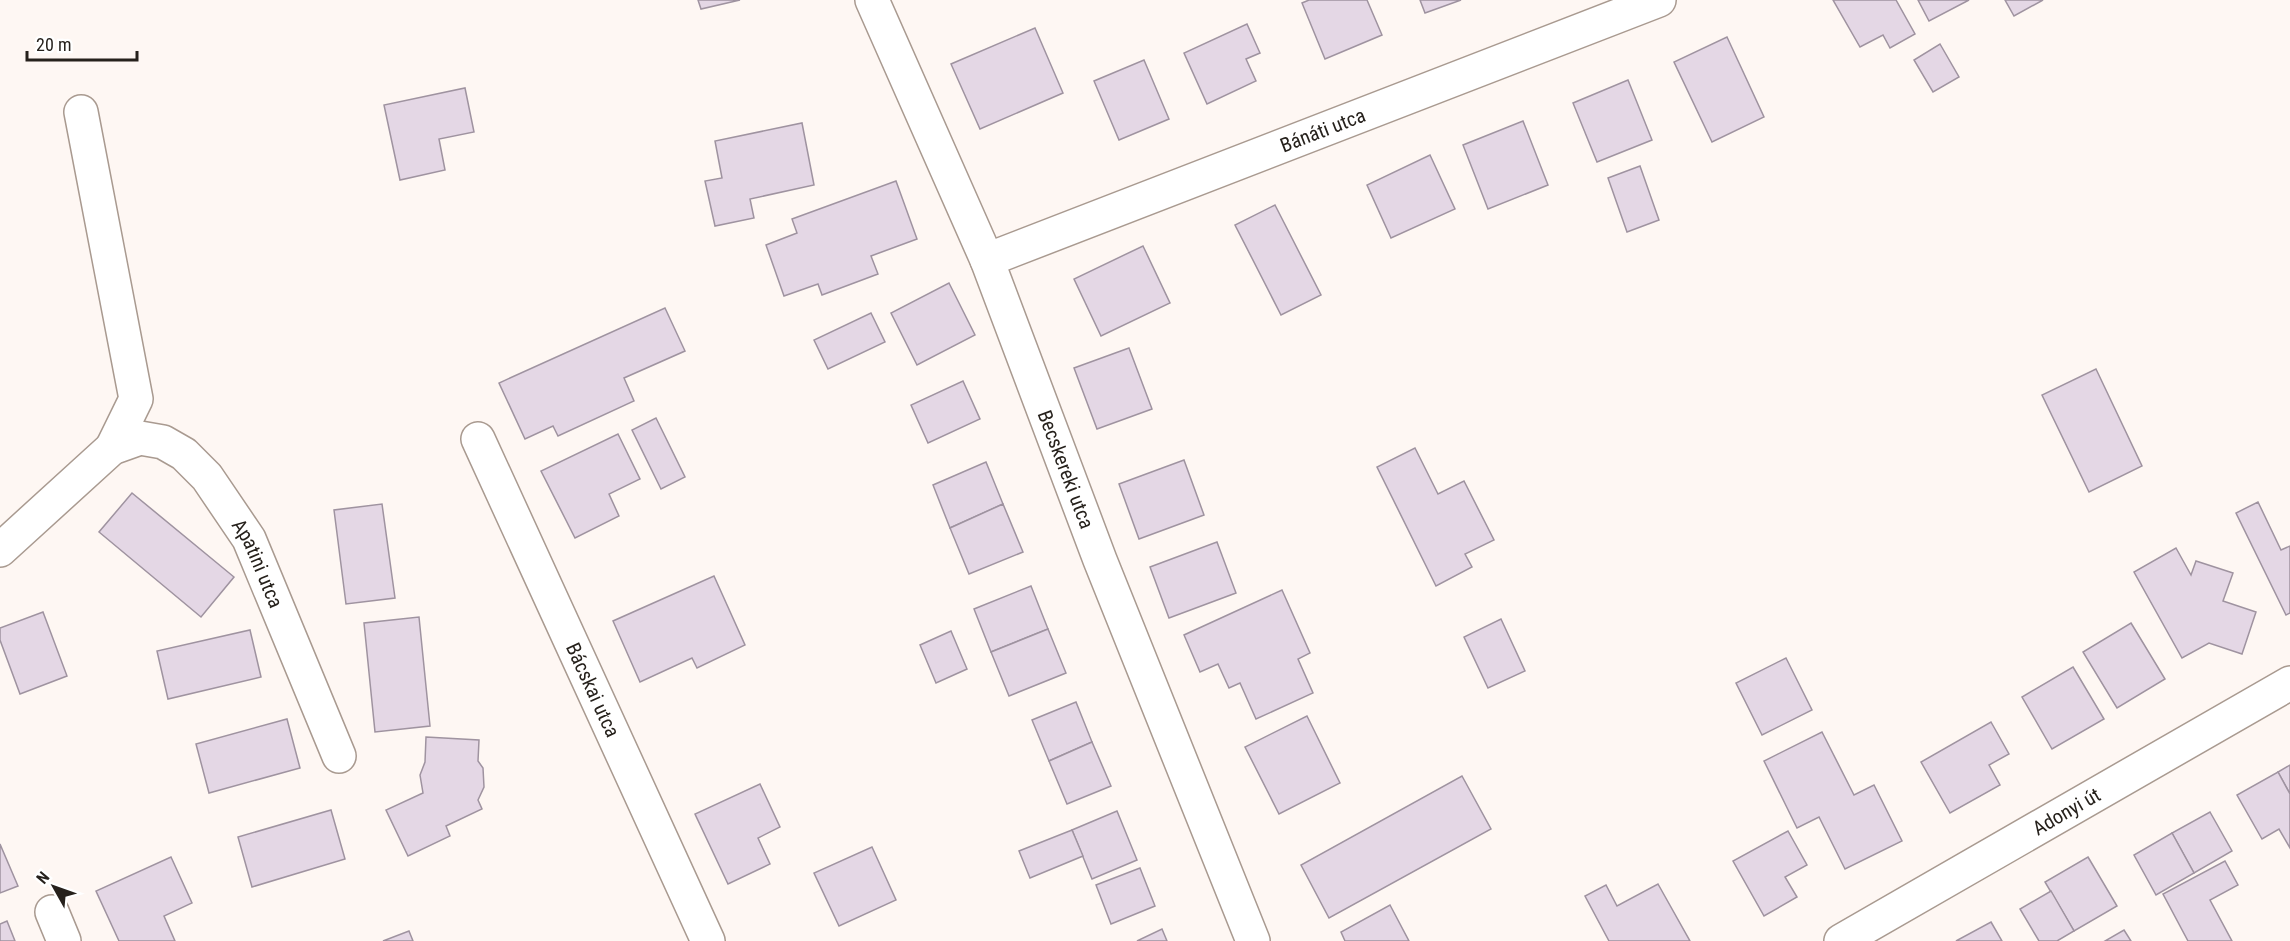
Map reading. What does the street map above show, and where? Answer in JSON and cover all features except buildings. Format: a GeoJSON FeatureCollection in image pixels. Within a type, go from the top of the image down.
{"type":"FeatureCollection","features":[{"type":"Feature","properties":{"kind":"street","name":"Becskereki utca"},"geometry":{"type":"LineString","coordinates":[[872,0],[987,260],[1100,560],[1253,941]]}},
{"type":"Feature","properties":{"kind":"street","name":"Bánáti utca"},"geometry":{"type":"LineString","coordinates":[[987,260],[1659,0]]}},
{"type":"Feature","properties":{"kind":"street","name":"Apatini utca"},"geometry":{"type":"LineString","coordinates":[[0,550],[112,448],[136,399],[81,112]]}},
{"type":"Feature","properties":{"kind":"street","name":"Apatini utca"},"geometry":{"type":"LineString","coordinates":[[112,448],[140,438],[163,442],[184,454],[207,477],[249,539],[339,756]]}},
{"type":"Feature","properties":{"kind":"street","name":"Bácskai utca"},"geometry":{"type":"LineString","coordinates":[[478,439],[708,941]]}},
{"type":"Feature","properties":{"kind":"street","name":"Adonyi út"},"geometry":{"type":"LineString","coordinates":[[1841,941],[2290,683]]}}]}
